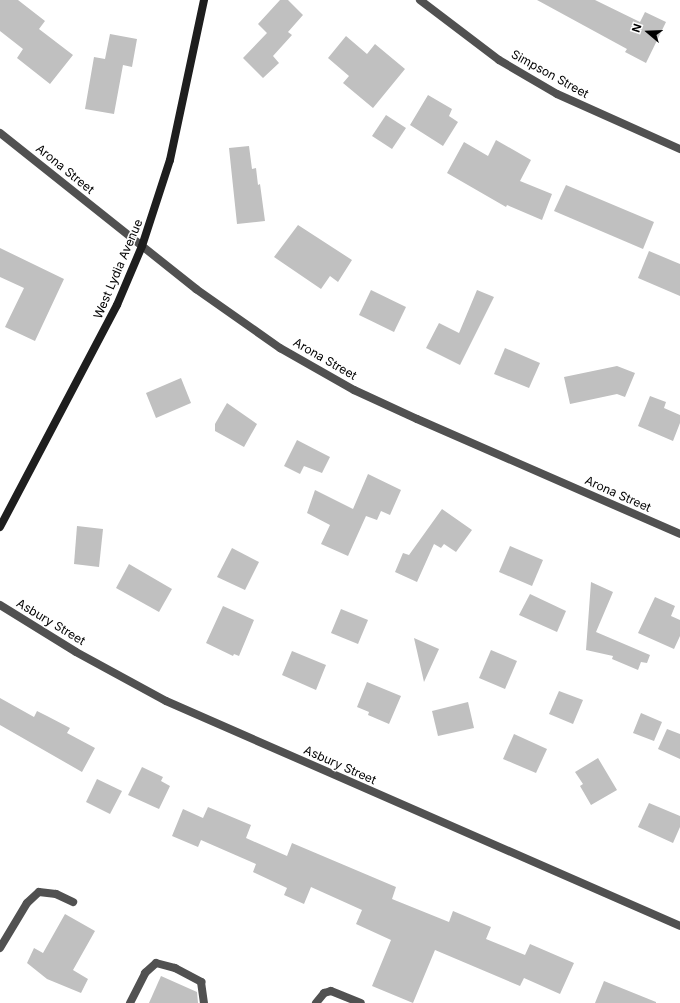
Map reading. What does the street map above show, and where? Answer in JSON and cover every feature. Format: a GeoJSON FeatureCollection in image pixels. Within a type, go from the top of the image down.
{"type":"FeatureCollection","features":[{"type":"Feature","properties":{"kind":"street","name":"West Lydia Avenue"},"geometry":{"type":"LineString","coordinates":[[0,527],[114,311],[142,246],[170,160],[204,0]]}},
{"type":"Feature","properties":{"kind":"street","name":"Simpson Street"},"geometry":{"type":"LineString","coordinates":[[420,0],[499,60],[557,94],[680,149]]}},
{"type":"Feature","properties":{"kind":"street","name":"Arona Street"},"geometry":{"type":"LineString","coordinates":[[0,133],[224,310],[280,348],[354,390],[680,534]]}},
{"type":"Feature","properties":{"kind":"street","name":"Asbury Street"},"geometry":{"type":"LineString","coordinates":[[0,605],[76,652],[166,701],[680,926]]}},
{"type":"Feature","properties":{"kind":"street"},"geometry":{"type":"LineString","coordinates":[[0,948],[27,903],[39,892],[56,894],[73,902]]}},
{"type":"Feature","properties":{"kind":"street"},"geometry":{"type":"LineString","coordinates":[[130,1003],[145,973],[156,963],[175,968],[201,982],[204,1003]]}},
{"type":"Feature","properties":{"kind":"street"},"geometry":{"type":"LineString","coordinates":[[316,1003],[324,993],[331,991],[362,1003]]}},
{"type":"Feature","properties":{"kind":"building"},"geometry":{"type":"Polygon","coordinates":[[[0,0],[18,0],[45,21],[39,29],[73,55],[50,84],[17,58],[23,49],[0,31],[0,0]]]}},
{"type":"Feature","properties":{"kind":"building"},"geometry":{"type":"Polygon","coordinates":[[[280,0],[288,0],[303,15],[288,32],[292,35],[273,56],[279,63],[263,78],[243,58],[267,33],[258,24],[280,0]]]}},
{"type":"Feature","properties":{"kind":"building"},"geometry":{"type":"Polygon","coordinates":[[[537,0],[595,0],[640,22],[645,12],[666,22],[646,63],[625,52],[627,49],[537,0]]]}},
{"type":"Feature","properties":{"kind":"building"},"geometry":{"type":"Polygon","coordinates":[[[110,34],[137,39],[132,67],[123,65],[114,114],[85,109],[94,57],[105,59],[110,34]]]}},
{"type":"Feature","properties":{"kind":"building"},"geometry":{"type":"Polygon","coordinates":[[[346,36],[367,54],[375,44],[405,69],[373,108],[343,83],[349,76],[328,58],[346,36]]]}},
{"type":"Feature","properties":{"kind":"building"},"geometry":{"type":"Polygon","coordinates":[[[428,95],[452,109],[449,116],[458,122],[443,146],[410,125],[428,95]]]}},
{"type":"Feature","properties":{"kind":"building"},"geometry":{"type":"Polygon","coordinates":[[[386,115],[406,128],[392,149],[372,136],[386,115]]]}},
{"type":"Feature","properties":{"kind":"building"},"geometry":{"type":"Polygon","coordinates":[[[496,140],[531,160],[520,181],[552,194],[542,220],[507,205],[506,207],[447,173],[464,142],[488,156],[496,140]]]}},
{"type":"Feature","properties":{"kind":"building"},"geometry":{"type":"Polygon","coordinates":[[[249,146],[252,169],[256,168],[258,185],[260,184],[265,221],[237,224],[229,148],[249,146]]]}},
{"type":"Feature","properties":{"kind":"building"},"geometry":{"type":"Polygon","coordinates":[[[566,185],[654,222],[643,249],[554,211],[566,185]]]}},
{"type":"Feature","properties":{"kind":"building"},"geometry":{"type":"Polygon","coordinates":[[[298,225],[352,260],[338,282],[330,276],[321,289],[274,257],[298,225]]]}},
{"type":"Feature","properties":{"kind":"building"},"geometry":{"type":"Polygon","coordinates":[[[0,248],[64,279],[35,341],[5,327],[24,288],[0,277],[0,248]]]}},
{"type":"Feature","properties":{"kind":"building"},"geometry":{"type":"Polygon","coordinates":[[[649,251],[680,264],[680,296],[638,278],[649,251]]]}},
{"type":"Feature","properties":{"kind":"building"},"geometry":{"type":"Polygon","coordinates":[[[371,290],[406,307],[394,332],[359,315],[371,290]]]}},
{"type":"Feature","properties":{"kind":"building"},"geometry":{"type":"Polygon","coordinates":[[[477,290],[494,297],[460,365],[426,348],[439,323],[459,333],[477,290]]]}},
{"type":"Feature","properties":{"kind":"building"},"geometry":{"type":"Polygon","coordinates":[[[505,348],[540,363],[529,388],[494,374],[505,348]]]}},
{"type":"Feature","properties":{"kind":"building"},"geometry":{"type":"Polygon","coordinates":[[[617,366],[635,373],[625,397],[617,394],[570,404],[564,377],[617,366]]]}},
{"type":"Feature","properties":{"kind":"building"},"geometry":{"type":"Polygon","coordinates":[[[181,378],[191,403],[156,418],[146,393],[181,378]]]}},
{"type":"Feature","properties":{"kind":"building"},"geometry":{"type":"Polygon","coordinates":[[[650,396],[666,402],[664,408],[680,415],[680,423],[673,441],[638,426],[650,396]]]}},
{"type":"Feature","properties":{"kind":"building"},"geometry":{"type":"Polygon","coordinates":[[[227,403],[257,424],[244,447],[215,431],[215,424],[227,403]]]}},
{"type":"Feature","properties":{"kind":"building"},"geometry":{"type":"Polygon","coordinates":[[[297,440],[330,457],[322,473],[304,466],[300,474],[284,466],[297,440]]]}},
{"type":"Feature","properties":{"kind":"building"},"geometry":{"type":"Polygon","coordinates":[[[368,474],[401,490],[390,515],[381,511],[377,520],[366,516],[348,556],[321,544],[330,525],[307,513],[315,490],[353,509],[368,474]]]}},
{"type":"Feature","properties":{"kind":"building"},"geometry":{"type":"Polygon","coordinates":[[[442,509],[472,530],[456,552],[444,544],[441,548],[434,544],[417,582],[395,572],[403,553],[409,555],[442,509]]]}},
{"type":"Feature","properties":{"kind":"building"},"geometry":{"type":"Polygon","coordinates":[[[77,526],[103,529],[99,567],[74,564],[77,526]]]}},
{"type":"Feature","properties":{"kind":"building"},"geometry":{"type":"Polygon","coordinates":[[[510,546],[543,560],[532,586],[499,572],[510,546]]]}},
{"type":"Feature","properties":{"kind":"building"},"geometry":{"type":"Polygon","coordinates":[[[232,548],[259,562],[245,590],[217,577],[232,548]]]}},
{"type":"Feature","properties":{"kind":"building"},"geometry":{"type":"Polygon","coordinates":[[[129,564],[172,589],[159,612],[116,588],[129,564]]]}},
{"type":"Feature","properties":{"kind":"building"},"geometry":{"type":"Polygon","coordinates":[[[591,582],[613,592],[596,632],[650,655],[647,663],[641,662],[638,670],[612,659],[613,656],[586,650],[591,582]]]}},
{"type":"Feature","properties":{"kind":"building"},"geometry":{"type":"Polygon","coordinates":[[[530,594],[566,611],[557,632],[519,615],[530,594]]]}},
{"type":"Feature","properties":{"kind":"building"},"geometry":{"type":"Polygon","coordinates":[[[655,597],[675,606],[671,616],[680,620],[680,636],[674,649],[638,633],[655,597]]]}},
{"type":"Feature","properties":{"kind":"building"},"geometry":{"type":"Polygon","coordinates":[[[223,606],[254,620],[239,656],[234,654],[233,656],[206,643],[223,606]]]}},
{"type":"Feature","properties":{"kind":"building"},"geometry":{"type":"Polygon","coordinates":[[[341,609],[368,620],[358,644],[331,633],[341,609]]]}},
{"type":"Feature","properties":{"kind":"building"},"geometry":{"type":"Polygon","coordinates":[[[414,638],[439,649],[424,682],[414,638]]]}},
{"type":"Feature","properties":{"kind":"building"},"geometry":{"type":"Polygon","coordinates":[[[491,650],[517,661],[505,689],[479,678],[491,650]]]}},
{"type":"Feature","properties":{"kind":"building"},"geometry":{"type":"Polygon","coordinates":[[[292,651],[326,665],[316,690],[282,675],[292,651]]]}},
{"type":"Feature","properties":{"kind":"building"},"geometry":{"type":"Polygon","coordinates":[[[367,682],[401,696],[389,724],[368,715],[369,712],[357,707],[367,682]]]}},
{"type":"Feature","properties":{"kind":"building"},"geometry":{"type":"Polygon","coordinates":[[[559,691],[583,700],[573,724],[549,714],[559,691]]]}},
{"type":"Feature","properties":{"kind":"building"},"geometry":{"type":"Polygon","coordinates":[[[0,698],[34,717],[37,711],[70,728],[67,733],[95,748],[82,772],[0,725],[0,698]]]}},
{"type":"Feature","properties":{"kind":"building"},"geometry":{"type":"Polygon","coordinates":[[[468,702],[474,728],[438,736],[432,711],[468,702]]]}},
{"type":"Feature","properties":{"kind":"building"},"geometry":{"type":"Polygon","coordinates":[[[641,713],[662,722],[654,741],[633,733],[641,713]]]}},
{"type":"Feature","properties":{"kind":"building"},"geometry":{"type":"Polygon","coordinates":[[[667,729],[680,734],[680,759],[658,749],[667,729]]]}},
{"type":"Feature","properties":{"kind":"building"},"geometry":{"type":"Polygon","coordinates":[[[514,734],[547,749],[536,773],[503,759],[514,734]]]}},
{"type":"Feature","properties":{"kind":"building"},"geometry":{"type":"Polygon","coordinates":[[[598,758],[617,790],[591,805],[580,786],[583,784],[575,772],[598,758]]]}},
{"type":"Feature","properties":{"kind":"building"},"geometry":{"type":"Polygon","coordinates":[[[142,767],[163,777],[161,781],[170,786],[159,809],[128,795],[142,767]]]}},
{"type":"Feature","properties":{"kind":"building"},"geometry":{"type":"Polygon","coordinates":[[[97,779],[122,791],[110,814],[86,802],[97,779]]]}},
{"type":"Feature","properties":{"kind":"building"},"geometry":{"type":"Polygon","coordinates":[[[649,803],[680,816],[680,827],[673,843],[638,827],[649,803]]]}},
{"type":"Feature","properties":{"kind":"building"},"geometry":{"type":"Polygon","coordinates":[[[208,807],[251,825],[246,838],[287,856],[292,843],[396,887],[392,899],[449,922],[453,911],[491,927],[486,939],[525,955],[530,944],[574,963],[560,994],[524,978],[520,986],[435,950],[413,1003],[372,986],[391,940],[356,924],[362,910],[311,887],[304,904],[284,895],[287,888],[253,872],[256,864],[201,840],[198,847],[172,836],[183,809],[203,818],[208,807]]]}},
{"type":"Feature","properties":{"kind":"building"},"geometry":{"type":"Polygon","coordinates":[[[65,914],[95,931],[73,970],[88,979],[81,993],[47,979],[27,963],[34,948],[43,953],[65,914]]]}},
{"type":"Feature","properties":{"kind":"building"},"geometry":{"type":"Polygon","coordinates":[[[161,976],[197,992],[198,1003],[149,1003],[161,976]]]}},
{"type":"Feature","properties":{"kind":"building"},"geometry":{"type":"Polygon","coordinates":[[[604,981],[656,1002],[656,1003],[595,1003],[604,981]]]}}]}
